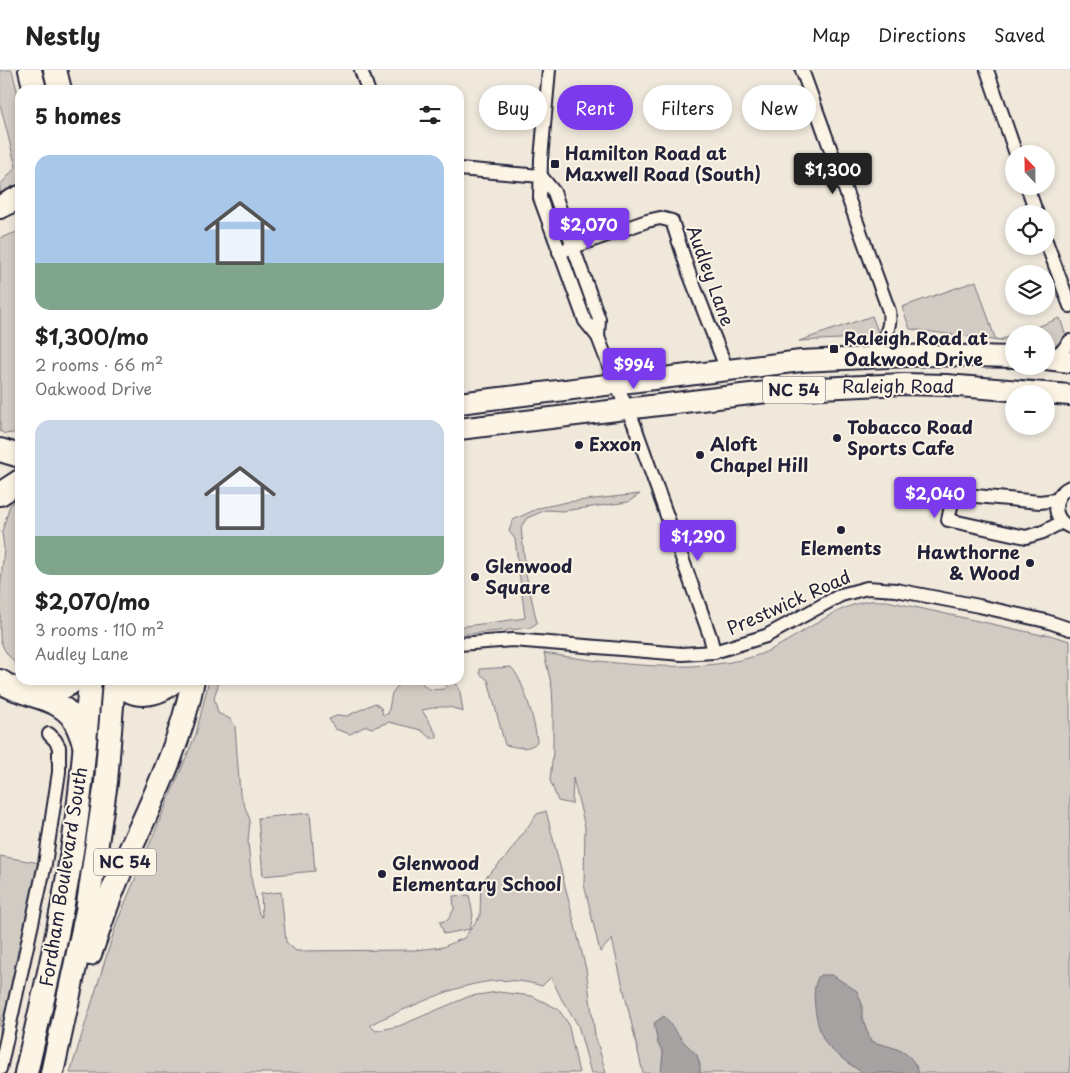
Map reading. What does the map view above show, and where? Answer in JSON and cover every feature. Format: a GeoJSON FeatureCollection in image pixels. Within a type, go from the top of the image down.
{"type":"FeatureCollection","features":[{"type":"Feature","properties":{"kind":"highway"},"geometry":{"type":"LineString","coordinates":[[30,70],[34,85]]}},
{"type":"Feature","properties":{"kind":"highway"},"geometry":{"type":"LineString","coordinates":[[55,70],[59,85]]}},
{"type":"Feature","properties":{"kind":"highway"},"geometry":{"type":"LineString","coordinates":[[0,207],[15,200]]}},
{"type":"Feature","properties":{"kind":"highway"},"geometry":{"type":"LineString","coordinates":[[0,220],[15,213]]}},
{"type":"Feature","properties":{"kind":"highway"},"geometry":{"type":"LineString","coordinates":[[0,450],[15,454]]}},
{"type":"Feature","properties":{"kind":"highway"},"geometry":{"type":"LineString","coordinates":[[0,494],[15,484]]}},
{"type":"Feature","properties":{"kind":"highway"},"geometry":{"type":"LineString","coordinates":[[0,668],[15,679]]}},
{"type":"Feature","properties":{"kind":"highway"},"geometry":{"type":"LineString","coordinates":[[0,680],[18,691],[64,708],[77,724],[85,747]]}},
{"type":"Feature","properties":{"kind":"highway"},"geometry":{"type":"LineString","coordinates":[[33,685],[44,688],[60,688],[67,685]]}},
{"type":"Feature","properties":{"kind":"highway","name":"Fordham Boulevard South"},"geometry":{"type":"LineString","coordinates":[[26,1073],[59,924],[79,803],[90,685]]}},
{"type":"Feature","properties":{"kind":"highway","name":"Fordham Boulevard South"},"geometry":{"type":"LineString","coordinates":[[52,1073],[87,911],[106,782],[115,685]]}},
{"type":"Feature","properties":{"kind":"highway"},"geometry":{"type":"LineString","coordinates":[[120,685],[144,696],[154,694],[170,685]]}},
{"type":"Feature","properties":{"kind":"highway","name":"NC 54"},"geometry":{"type":"LineString","coordinates":[[59,1044],[116,883],[178,738],[189,704],[192,685]]}},
{"type":"Feature","properties":{"kind":"main road","name":"Raleigh Road"},"geometry":{"type":"LineString","coordinates":[[464,402],[801,362],[930,355],[1005,357]]}},
{"type":"Feature","properties":{"kind":"main road"},"geometry":{"type":"LineString","coordinates":[[1055,360],[1070,362]]}},
{"type":"Feature","properties":{"kind":"main road","name":"Raleigh Road"},"geometry":{"type":"LineString","coordinates":[[464,428],[767,392],[904,384],[962,386],[1070,395]]}},
{"type":"Feature","properties":{"kind":"street"},"geometry":{"type":"LineString","coordinates":[[360,70],[366,85]]}},
{"type":"Feature","properties":{"kind":"street"},"geometry":{"type":"LineString","coordinates":[[549,70],[540,198],[585,322],[598,337],[644,452],[710,636],[714,652]]}},
{"type":"Feature","properties":{"kind":"street"},"geometry":{"type":"LineString","coordinates":[[802,70],[889,311],[890,323],[886,336],[874,351],[862,358]]}},
{"type":"Feature","properties":{"kind":"street"},"geometry":{"type":"LineString","coordinates":[[987,70],[1013,145]]}},
{"type":"Feature","properties":{"kind":"street"},"geometry":{"type":"LineString","coordinates":[[464,169],[541,176],[554,192],[599,320],[598,337]]}},
{"type":"Feature","properties":{"kind":"street","name":"Audley Lane"},"geometry":{"type":"LineString","coordinates":[[559,252],[647,220],[660,218],[672,221],[689,272],[727,370]]}},
{"type":"Feature","properties":{"kind":"street"},"geometry":{"type":"LineString","coordinates":[[1051,255],[1070,306]]}},
{"type":"Feature","properties":{"kind":"street"},"geometry":{"type":"LineString","coordinates":[[1055,354],[1064,350],[1070,341]]}},
{"type":"Feature","properties":{"kind":"street"},"geometry":{"type":"LineString","coordinates":[[1056,500],[1040,502],[954,494],[948,520],[1026,537],[1066,524],[1057,513],[1056,500],[1061,493],[1070,487]]}},
{"type":"Feature","properties":{"kind":"street","name":"Prestwick Road"},"geometry":{"type":"LineString","coordinates":[[464,644],[513,640],[682,654],[714,652],[766,636],[841,595],[867,588],[896,590],[980,606],[1046,621],[1070,629]]}},
{"type":"Feature","properties":{"kind":"street"},"geometry":{"type":"LineString","coordinates":[[0,1069],[45,864],[59,772],[58,747],[55,740],[49,734]]}},
{"type":"Feature","properties":{"kind":"shaded area"},"geometry":{"type":"Polygon","coordinates":[[[0,70],[12,70],[16,85],[15,163],[0,104],[0,70]]]}},
{"type":"Feature","properties":{"kind":"shaded area"},"geometry":{"type":"Polygon","coordinates":[[[15,168],[15,190],[0,195],[0,185],[15,168]]]}},
{"type":"Feature","properties":{"kind":"shaded area"},"geometry":{"type":"Polygon","coordinates":[[[15,233],[15,433],[5,434],[0,431],[0,238],[15,233]]]}},
{"type":"Feature","properties":{"kind":"shaded area"},"geometry":{"type":"Polygon","coordinates":[[[976,281],[996,341],[910,329],[902,307],[976,281]]]}},
{"type":"Feature","properties":{"kind":"shaded area"},"geometry":{"type":"Polygon","coordinates":[[[872,316],[880,337],[799,341],[872,316]]]}},
{"type":"Feature","properties":{"kind":"shaded area"},"geometry":{"type":"Polygon","coordinates":[[[1060,318],[1070,348],[1055,347],[1055,325],[1042,325],[1060,318]]]}},
{"type":"Feature","properties":{"kind":"shaded area"},"geometry":{"type":"Polygon","coordinates":[[[640,494],[628,502],[563,511],[546,510],[527,518],[521,527],[526,574],[537,623],[529,628],[464,634],[464,626],[525,618],[515,539],[509,531],[513,520],[539,508],[567,502],[640,494]]]}},
{"type":"Feature","properties":{"kind":"shaded area"},"geometry":{"type":"Polygon","coordinates":[[[15,501],[15,663],[7,654],[0,638],[0,592],[4,548],[2,532],[10,505],[15,501]]]}},
{"type":"Feature","properties":{"kind":"shaded area"},"geometry":{"type":"Polygon","coordinates":[[[867,601],[887,601],[1042,635],[1046,634],[1070,641],[1070,1073],[643,1073],[612,939],[600,952],[584,884],[585,827],[573,778],[572,804],[558,801],[550,780],[553,752],[553,707],[552,688],[544,653],[648,666],[702,665],[728,662],[767,652],[849,606],[867,601]]]}},
{"type":"Feature","properties":{"kind":"shaded area"},"geometry":{"type":"Polygon","coordinates":[[[511,667],[516,673],[524,691],[536,734],[537,742],[530,747],[505,745],[488,680],[480,674],[480,669],[511,667]]]}},
{"type":"Feature","properties":{"kind":"shaded area"},"geometry":{"type":"Polygon","coordinates":[[[208,685],[218,685],[214,697],[218,713],[230,719],[235,726],[240,794],[250,820],[248,842],[252,883],[259,914],[262,917],[261,894],[281,892],[286,942],[296,951],[415,950],[443,947],[464,938],[480,916],[481,882],[506,857],[537,814],[546,811],[586,969],[595,1035],[606,1073],[591,1073],[578,1025],[562,1000],[551,977],[542,986],[507,980],[474,984],[440,994],[370,1025],[376,1031],[399,1026],[470,996],[498,992],[532,996],[558,1009],[568,1023],[579,1073],[70,1073],[117,922],[196,734],[208,685]]]}},
{"type":"Feature","properties":{"kind":"shaded area"},"geometry":{"type":"Polygon","coordinates":[[[398,685],[424,685],[427,688],[436,690],[444,689],[447,685],[457,685],[463,712],[447,707],[422,710],[437,738],[430,738],[421,730],[389,722],[372,728],[366,726],[350,734],[335,729],[329,719],[339,715],[347,716],[375,703],[381,708],[383,715],[388,714],[392,693],[398,685]]]}},
{"type":"Feature","properties":{"kind":"shaded area"},"geometry":{"type":"Polygon","coordinates":[[[310,813],[315,871],[263,876],[258,818],[310,813]]]}},
{"type":"Feature","properties":{"kind":"shaded area"},"geometry":{"type":"Polygon","coordinates":[[[0,856],[45,864],[0,1063],[0,856]]]}},
{"type":"Feature","properties":{"kind":"shaded area"},"geometry":{"type":"Polygon","coordinates":[[[469,895],[473,915],[470,929],[444,934],[440,922],[448,920],[454,909],[453,896],[469,895]]]}},
{"type":"Feature","properties":{"kind":"shaded area"},"geometry":{"type":"Polygon","coordinates":[[[820,975],[832,975],[857,991],[862,1004],[862,1017],[871,1041],[900,1050],[911,1058],[919,1073],[865,1073],[851,1065],[830,1048],[823,1039],[815,1010],[816,981],[820,975]]]}},
{"type":"Feature","properties":{"kind":"shaded area"},"geometry":{"type":"Polygon","coordinates":[[[664,1016],[684,1042],[697,1055],[700,1073],[661,1073],[663,1052],[658,1044],[654,1023],[664,1016]]]}},
{"type":"Feature","properties":{"kind":"place","name":"Hamilton Road at Maxwell Road (South)"},"geometry":{"type":"Point","coordinates":[555,164]}},
{"type":"Feature","properties":{"kind":"place","name":"Raleigh Road at Oakwood Drive"},"geometry":{"type":"Point","coordinates":[834,349]}},
{"type":"Feature","properties":{"kind":"place","name":"Tobacco Road Sports Cafe"},"geometry":{"type":"Point","coordinates":[837,438]}},
{"type":"Feature","properties":{"kind":"place","name":"Exxon"},"geometry":{"type":"Point","coordinates":[579,445]}},
{"type":"Feature","properties":{"kind":"place","name":"Aloft Chapel Hill"},"geometry":{"type":"Point","coordinates":[700,455]}},
{"type":"Feature","properties":{"kind":"place","name":"Elements"},"geometry":{"type":"Point","coordinates":[841,530]}},
{"type":"Feature","properties":{"kind":"place","name":"Hawthorne & Wood"},"geometry":{"type":"Point","coordinates":[1030,563]}},
{"type":"Feature","properties":{"kind":"place","name":"Glenwood Square"},"geometry":{"type":"Point","coordinates":[475,577]}},
{"type":"Feature","properties":{"kind":"place","name":"Glenwood Elementary School"},"geometry":{"type":"Point","coordinates":[382,874]}}]}
